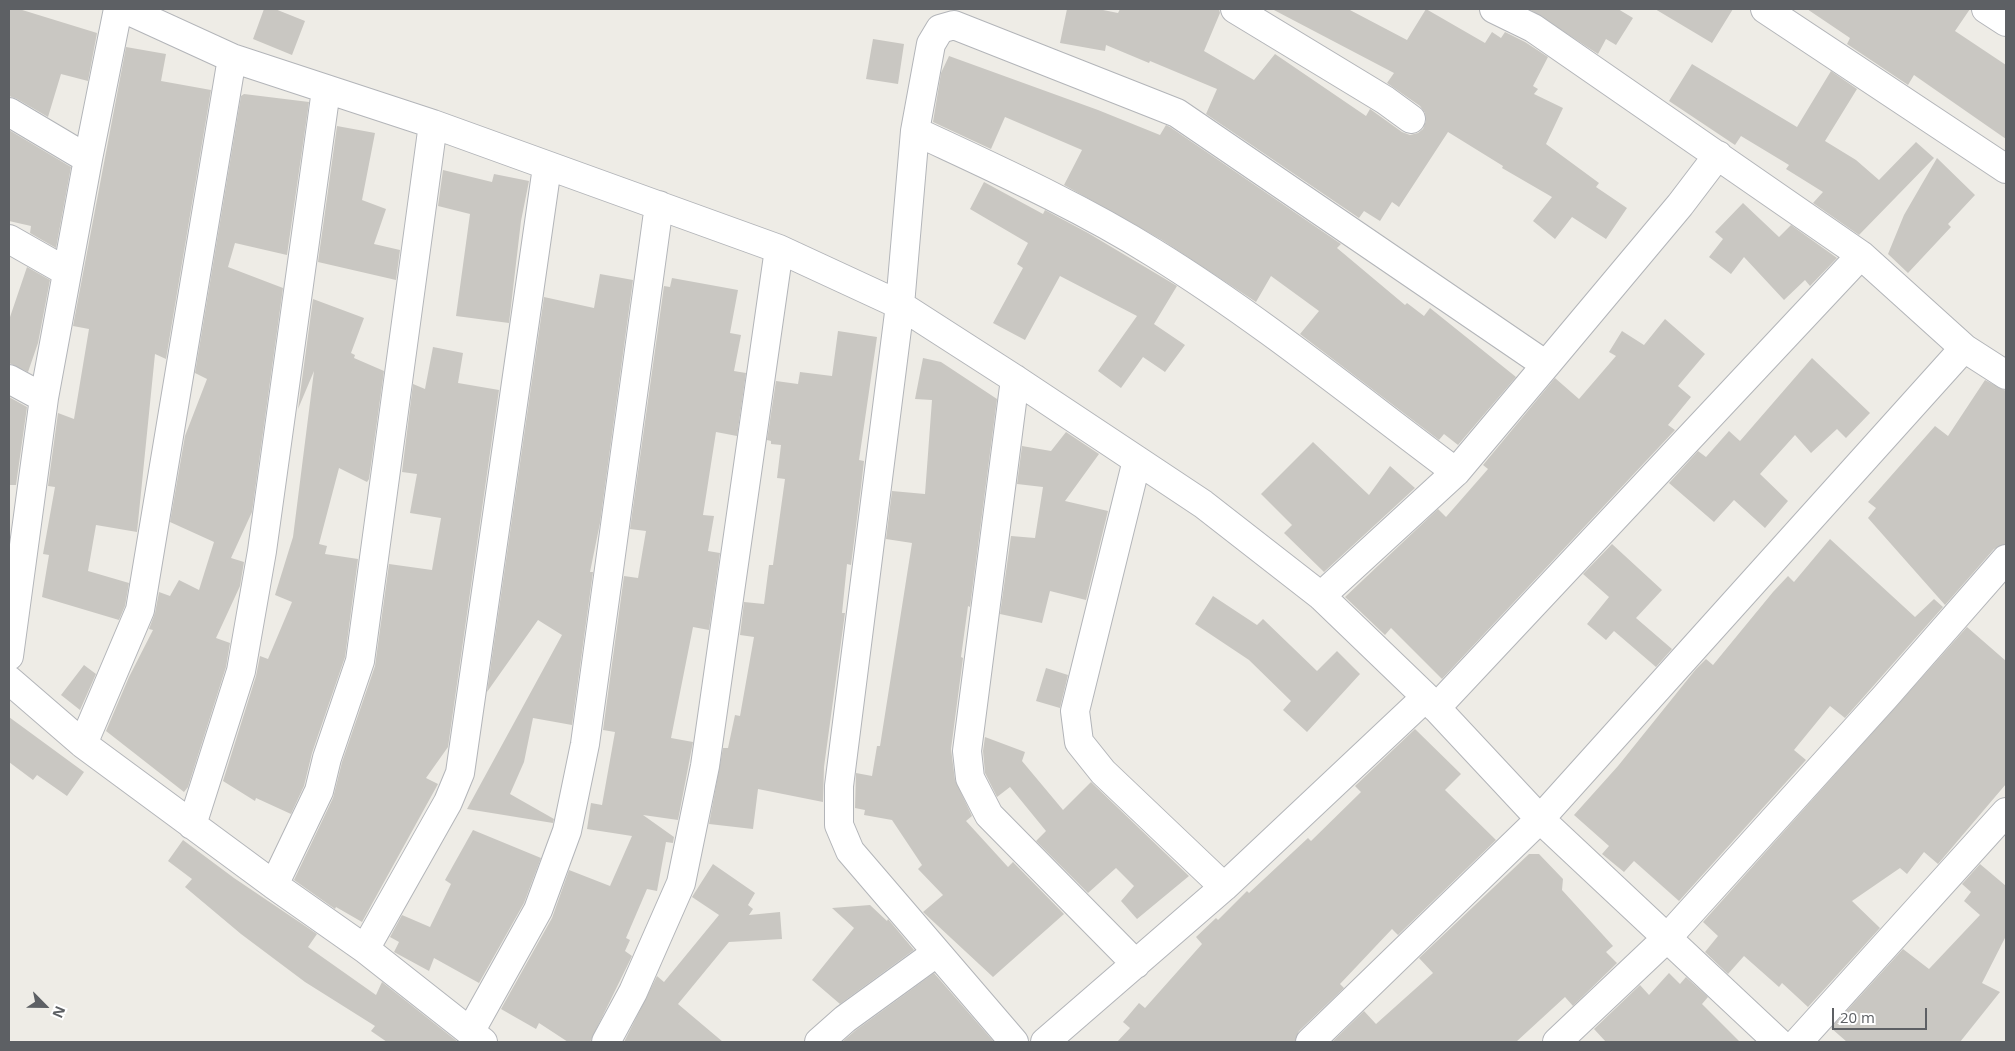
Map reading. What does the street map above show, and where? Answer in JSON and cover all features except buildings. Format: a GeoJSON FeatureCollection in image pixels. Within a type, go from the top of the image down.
{"type":"FeatureCollection","features":[{"type":"Feature","properties":{"kind":"street"},"geometry":{"type":"LineString","coordinates":[[9,656],[18,505],[44,398],[118,9]]}},
{"type":"Feature","properties":{"kind":"street"},"geometry":{"type":"LineString","coordinates":[[126,9],[232,58],[433,124],[779,249],[900,306],[1015,379],[1202,504],[1321,596],[1431,703],[1540,819],[1778,1042]]}},
{"type":"Feature","properties":{"kind":"street"},"geometry":{"type":"LineString","coordinates":[[1235,9],[1385,100],[1411,119]]}},
{"type":"Feature","properties":{"kind":"street"},"geometry":{"type":"LineString","coordinates":[[1494,9],[1533,28],[1861,255],[1964,348],[2006,374]]}},
{"type":"Feature","properties":{"kind":"street"},"geometry":{"type":"LineString","coordinates":[[1765,9],[2006,169]]}},
{"type":"Feature","properties":{"kind":"street"},"geometry":{"type":"LineString","coordinates":[[1986,9],[2006,22]]}},
{"type":"Feature","properties":{"kind":"street"},"geometry":{"type":"LineString","coordinates":[[1014,1042],[850,851],[839,825],[838,786],[900,306],[915,131],[931,44],[940,29],[954,25],[1177,113],[1546,366]]}},
{"type":"Feature","properties":{"kind":"street"},"geometry":{"type":"LineString","coordinates":[[82,744],[140,610],[232,58]]}},
{"type":"Feature","properties":{"kind":"street"},"geometry":{"type":"LineString","coordinates":[[192,825],[241,671],[262,551],[326,90]]}},
{"type":"Feature","properties":{"kind":"street"},"geometry":{"type":"LineString","coordinates":[[9,112],[88,159]]}},
{"type":"Feature","properties":{"kind":"street"},"geometry":{"type":"LineString","coordinates":[[274,885],[319,791],[327,758],[360,661],[433,124]]}},
{"type":"Feature","properties":{"kind":"street"},"geometry":{"type":"LineString","coordinates":[[915,131],[1055,196],[1152,252],[1210,289],[1456,472]]}},
{"type":"Feature","properties":{"kind":"street"},"geometry":{"type":"LineString","coordinates":[[1321,596],[1456,472],[1680,205],[1718,155]]}},
{"type":"Feature","properties":{"kind":"street"},"geometry":{"type":"LineString","coordinates":[[365,948],[448,802],[460,773],[547,166]]}},
{"type":"Feature","properties":{"kind":"street"},"geometry":{"type":"LineString","coordinates":[[9,680],[82,744],[274,885],[365,948],[476,1037],[538,910],[567,831],[585,744],[659,205]]}},
{"type":"Feature","properties":{"kind":"street"},"geometry":{"type":"LineString","coordinates":[[9,239],[67,272]]}},
{"type":"Feature","properties":{"kind":"street"},"geometry":{"type":"LineString","coordinates":[[606,1042],[633,992],[681,883],[705,766],[779,249]]}},
{"type":"Feature","properties":{"kind":"street"},"geometry":{"type":"LineString","coordinates":[[1045,1042],[1224,887],[1431,703],[1861,255]]}},
{"type":"Feature","properties":{"kind":"street"},"geometry":{"type":"LineString","coordinates":[[1310,1042],[1540,819],[1964,348]]}},
{"type":"Feature","properties":{"kind":"street"},"geometry":{"type":"LineString","coordinates":[[9,379],[44,398]]}},
{"type":"Feature","properties":{"kind":"street"},"geometry":{"type":"LineString","coordinates":[[1015,379],[967,751],[970,778],[989,815],[1136,964]]}},
{"type":"Feature","properties":{"kind":"street"},"geometry":{"type":"LineString","coordinates":[[1137,460],[1074,711],[1079,742],[1103,772],[1224,887]]}},
{"type":"Feature","properties":{"kind":"street"},"geometry":{"type":"LineString","coordinates":[[1557,1042],[1667,938],[1885,697],[2006,559]]}},
{"type":"Feature","properties":{"kind":"street"},"geometry":{"type":"LineString","coordinates":[[1798,1042],[2006,812]]}},
{"type":"Feature","properties":{"kind":"street"},"geometry":{"type":"LineString","coordinates":[[819,1042],[845,1019],[936,953]]}}]}
